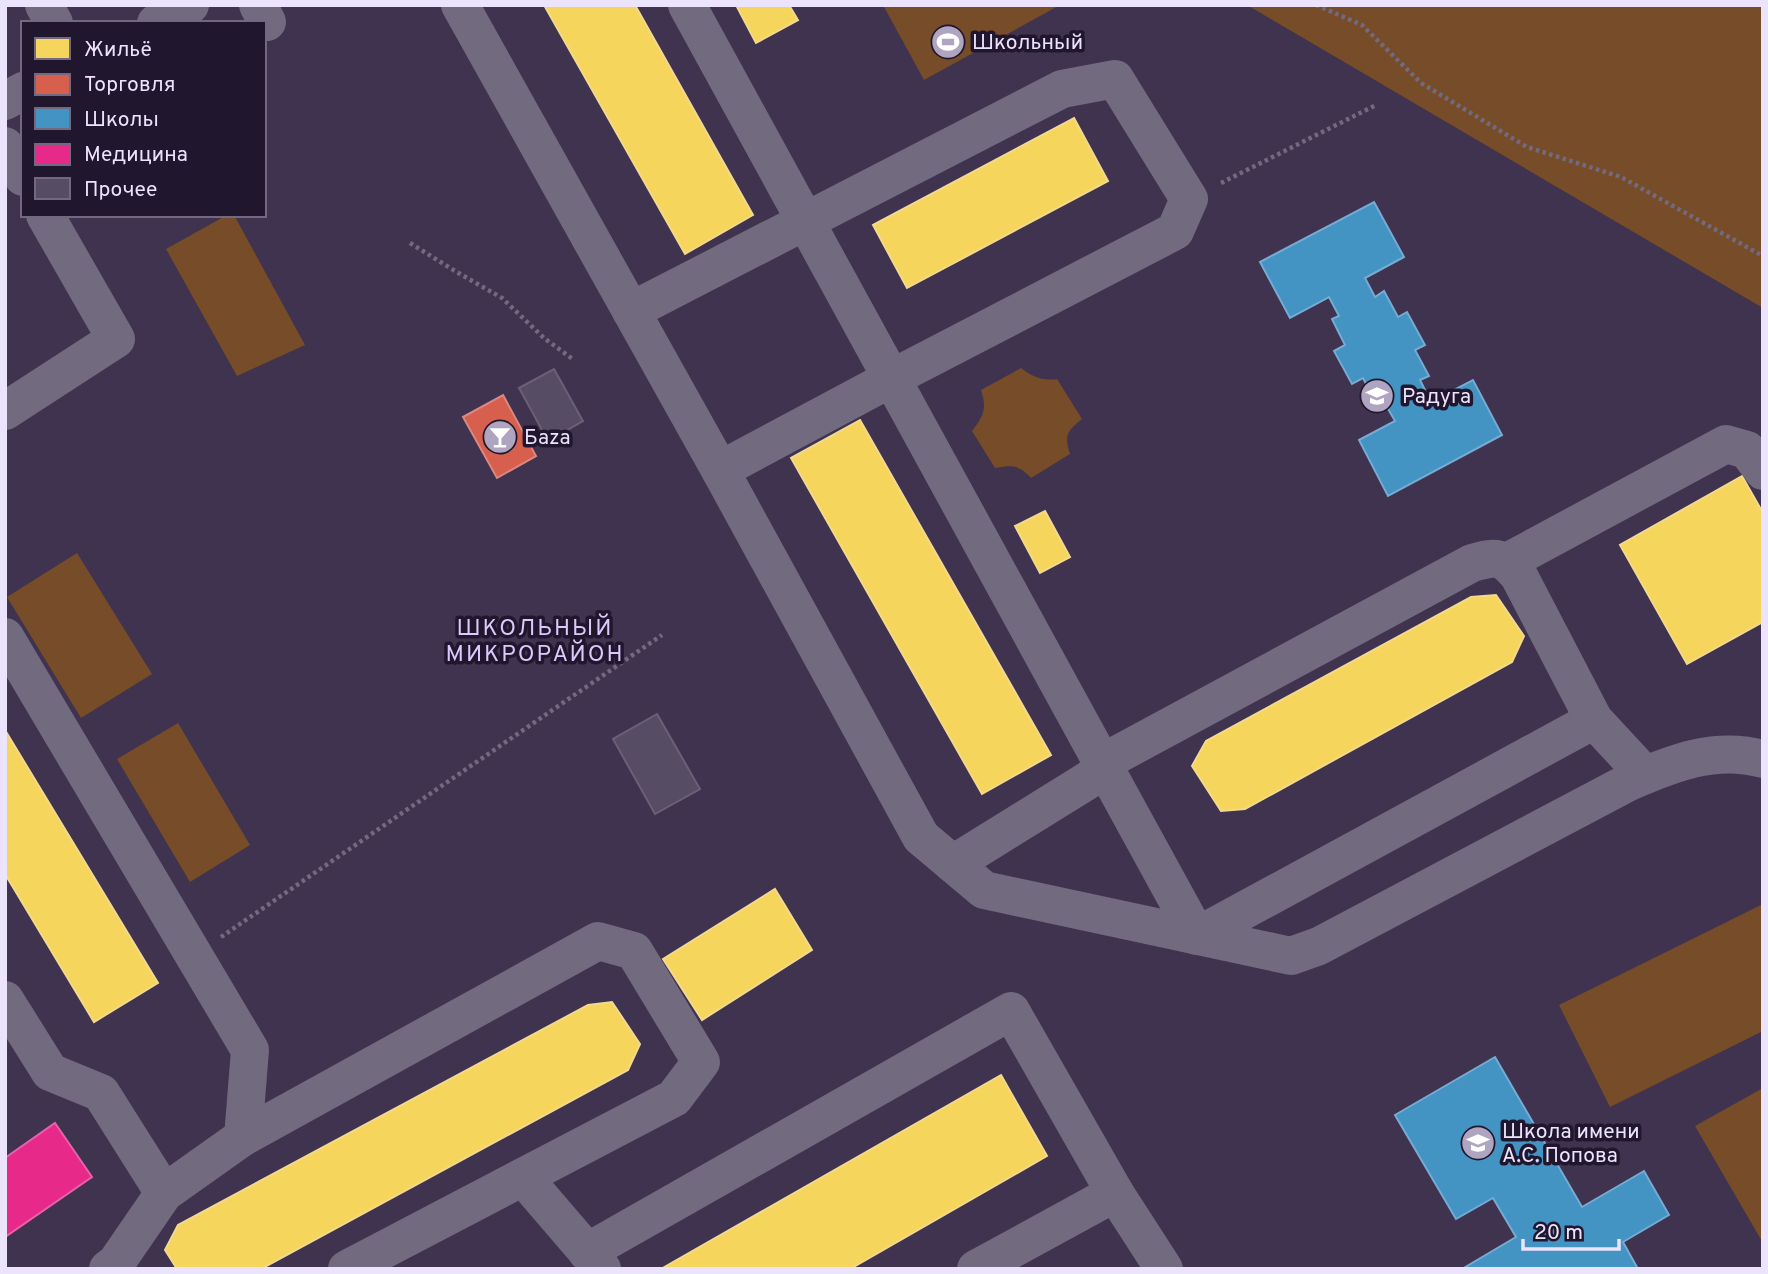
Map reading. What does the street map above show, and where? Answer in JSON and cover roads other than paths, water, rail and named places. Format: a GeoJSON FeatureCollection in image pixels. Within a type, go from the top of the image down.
{"type":"FeatureCollection","features":[{"type":"Feature","properties":{"kind":"street"},"geometry":{"type":"LineString","coordinates":[[44,5],[53,21]]}},
{"type":"Feature","properties":{"kind":"street"},"geometry":{"type":"LineString","coordinates":[[160,21],[190,5]]}},
{"type":"Feature","properties":{"kind":"street"},"geometry":{"type":"LineString","coordinates":[[460,5],[921,837],[984,890],[1291,956],[1319,946],[1645,775],[1711,754],[1738,753],[1763,759]]}},
{"type":"Feature","properties":{"kind":"street"},"geometry":{"type":"LineString","coordinates":[[687,5],[1197,936]]}},
{"type":"Feature","properties":{"kind":"street"},"geometry":{"type":"LineString","coordinates":[[631,311],[1062,89],[1115,79],[1188,199],[1175,231],[720,470]]}},
{"type":"Feature","properties":{"kind":"street"},"geometry":{"type":"LineString","coordinates":[[5,101],[21,92]]}},
{"type":"Feature","properties":{"kind":"street"},"geometry":{"type":"LineString","coordinates":[[5,146],[21,174]]}},
{"type":"Feature","properties":{"kind":"street"},"geometry":{"type":"LineString","coordinates":[[5,411],[116,339],[46,217]]}},
{"type":"Feature","properties":{"kind":"street"},"geometry":{"type":"LineString","coordinates":[[1507,562],[1726,444],[1747,450],[1763,471]]}},
{"type":"Feature","properties":{"kind":"street"},"geometry":{"type":"LineString","coordinates":[[953,864],[1090,779],[1113,757],[1472,563],[1490,558],[1507,562],[1519,576],[1594,720],[1645,775]]}},
{"type":"Feature","properties":{"kind":"street"},"geometry":{"type":"LineString","coordinates":[[5,637],[250,1050],[243,1137]]}},
{"type":"Feature","properties":{"kind":"street"},"geometry":{"type":"LineString","coordinates":[[1197,936],[1594,720]]}},
{"type":"Feature","properties":{"kind":"street"},"geometry":{"type":"LineString","coordinates":[[114,1267],[164,1193],[243,1137],[597,941],[634,950],[701,1062],[674,1098],[347,1269]]}},
{"type":"Feature","properties":{"kind":"street"},"geometry":{"type":"LineString","coordinates":[[5,1000],[50,1072],[102,1093],[164,1193]]}},
{"type":"Feature","properties":{"kind":"street"},"geometry":{"type":"LineString","coordinates":[[523,1177],[594,1260],[1011,1011],[1115,1193],[1164,1269]]}},
{"type":"Feature","properties":{"kind":"street"},"geometry":{"type":"LineString","coordinates":[[976,1269],[1115,1193]]}},
{"type":"Feature","properties":{"kind":"place","name":"Школьный"},"geometry":{"type":"Point","coordinates":[948,42]}},
{"type":"Feature","properties":{"kind":"place","name":"Радуга"},"geometry":{"type":"Point","coordinates":[1377,396]}},
{"type":"Feature","properties":{"kind":"place","name":"Баza"},"geometry":{"type":"Point","coordinates":[500,437]}},
{"type":"Feature","properties":{"kind":"place","name":"Школа имени А.С. Попова"},"geometry":{"type":"Point","coordinates":[1478,1143]}},
{"type":"Feature","properties":{"kind":"district","name":"ШКОЛЬНЫЙ МИКРОРАЙОН"},"geometry":{"type":"Point","coordinates":[535,640]}}]}
